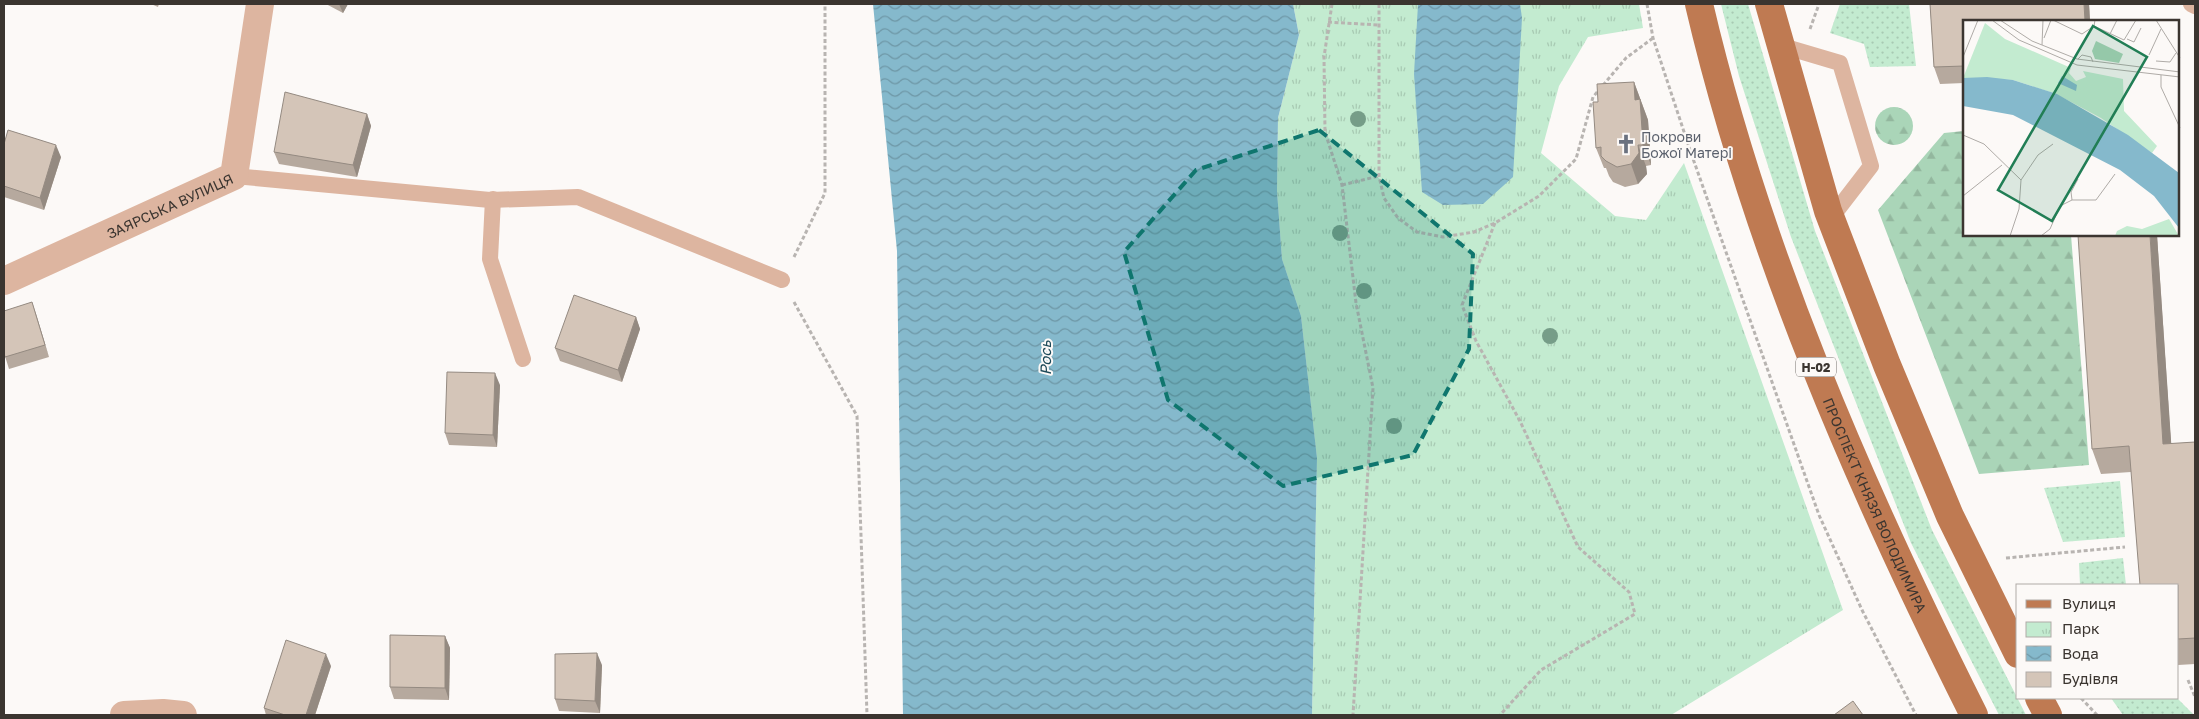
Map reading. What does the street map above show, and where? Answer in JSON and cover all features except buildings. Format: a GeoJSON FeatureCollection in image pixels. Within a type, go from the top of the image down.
{"type":"FeatureCollection","features":[{"type":"Feature","properties":{"kind":"main road","name":"ПРОСПЕКТ КНЯЗЯ ВОЛОДИМИРА"},"geometry":{"type":"LineString","coordinates":[[1699,4],[1714,66],[1760,219],[1822,384],[1890,545],[1974,715]]}},
{"type":"Feature","properties":{"kind":"main road"},"geometry":{"type":"LineString","coordinates":[[1769,4],[1779,45],[1831,218],[1887,365],[1950,516],[2016,650]]}},
{"type":"Feature","properties":{"kind":"main road"},"geometry":{"type":"LineString","coordinates":[[2040,699],[2048,715]]}},
{"type":"Feature","properties":{"kind":"street","name":"ЗАЯРСЬКА ВУЛИЦЯ"},"geometry":{"type":"LineString","coordinates":[[4,281],[234,176],[260,4]]}},
{"type":"Feature","properties":{"kind":"street"},"geometry":{"type":"LineString","coordinates":[[124,715],[163,713],[183,715]]}},
{"type":"Feature","properties":{"kind":"lane"},"geometry":{"type":"LineString","coordinates":[[2190,4],[2195,6]]}},
{"type":"Feature","properties":{"kind":"lane"},"geometry":{"type":"LineString","coordinates":[[1779,45],[1840,64],[1871,166],[1831,218]]}},
{"type":"Feature","properties":{"kind":"lane"},"geometry":{"type":"LineString","coordinates":[[234,176],[493,199],[578,197],[782,280]]}},
{"type":"Feature","properties":{"kind":"lane"},"geometry":{"type":"LineString","coordinates":[[493,199],[490,259],[523,359]]}},
{"type":"Feature","properties":{"kind":"path"},"geometry":{"type":"LineString","coordinates":[[825,4],[825,193],[782,280],[857,416],[867,715]]}},
{"type":"Feature","properties":{"kind":"path"},"geometry":{"type":"LineString","coordinates":[[1332,4],[1324,56],[1325,132],[1342,185],[1356,303],[1373,388],[1353,715]]}},
{"type":"Feature","properties":{"kind":"path"},"geometry":{"type":"LineString","coordinates":[[1380,4],[1378,25],[1379,176],[1384,198],[1398,218],[1417,232],[1443,237],[1474,232],[1495,223],[1539,196],[1576,159],[1593,97],[1626,58],[1653,38]]}},
{"type":"Feature","properties":{"kind":"path"},"geometry":{"type":"LineString","coordinates":[[1647,4],[1653,38],[1694,162],[1819,515],[1862,610],[1916,715]]}},
{"type":"Feature","properties":{"kind":"path"},"geometry":{"type":"LineString","coordinates":[[1807,37],[1819,4]]}},
{"type":"Feature","properties":{"kind":"path"},"geometry":{"type":"LineString","coordinates":[[1328,22],[1378,25]]}},
{"type":"Feature","properties":{"kind":"path"},"geometry":{"type":"LineString","coordinates":[[1342,185],[1379,176]]}},
{"type":"Feature","properties":{"kind":"path"},"geometry":{"type":"LineString","coordinates":[[1495,223],[1462,305],[1476,341],[1520,421],[1578,547],[1629,592],[1634,614],[1541,670],[1500,715]]}},
{"type":"Feature","properties":{"kind":"path"},"geometry":{"type":"LineString","coordinates":[[2005,558],[2125,547]]}},
{"type":"Feature","properties":{"kind":"path"},"geometry":{"type":"LineString","coordinates":[[2188,680],[2195,697]]}},
{"type":"Feature","properties":{"kind":"path"},"geometry":{"type":"LineString","coordinates":[[2082,699],[2097,715]]}},
{"type":"Feature","properties":{"kind":"highlighted area"},"geometry":{"type":"Polygon","coordinates":[[[1319,130],[1473,254],[1469,349],[1413,455],[1283,486],[1168,400],[1124,252],[1196,170],[1319,130]]]}},
{"type":"Feature","properties":{"kind":"green space"},"geometry":{"type":"Polygon","coordinates":[[[1293,4],[1639,4],[1643,28],[1588,37],[1559,86],[1541,153],[1615,216],[1646,220],[1684,163],[1843,610],[1671,715],[1312,715],[1317,458],[1301,316],[1282,259],[1277,191],[1278,118],[1299,35],[1293,4]]]}},
{"type":"Feature","properties":{"kind":"green space"},"geometry":{"type":"Polygon","coordinates":[[[1721,4],[1748,4],[1815,231],[1932,530],[2016,695],[2016,699],[2018,699],[2026,715],[1999,715],[1911,543],[1791,237],[1739,76],[1721,4]]]}},
{"type":"Feature","properties":{"kind":"green space"},"geometry":{"type":"Polygon","coordinates":[[[1840,4],[1909,4],[1916,66],[1870,67],[1864,44],[1830,33],[1840,4]]]}},
{"type":"Feature","properties":{"kind":"green space"},"geometry":{"type":"Polygon","coordinates":[[[1894,107],[1907,113],[1913,126],[1907,139],[1894,145],[1881,139],[1875,126],[1881,113],[1894,107]]]}},
{"type":"Feature","properties":{"kind":"green space"},"geometry":{"type":"Polygon","coordinates":[[[1963,131],[1963,236],[2071,236],[2089,465],[1979,474],[1878,210],[1944,133],[1963,131]]]}},
{"type":"Feature","properties":{"kind":"green space"},"geometry":{"type":"Polygon","coordinates":[[[2120,481],[2125,537],[2063,542],[2044,488],[2120,481]]]}},
{"type":"Feature","properties":{"kind":"green space"},"geometry":{"type":"Polygon","coordinates":[[[2123,558],[2126,584],[2080,584],[2079,563],[2123,558]]]}},
{"type":"Feature","properties":{"kind":"green space"},"geometry":{"type":"Polygon","coordinates":[[[2112,699],[2178,699],[2194,715],[2123,715],[2112,699]]]}},
{"type":"Feature","properties":{"kind":"water","name":"Рось"},"geometry":{"type":"Polygon","coordinates":[[[873,4],[1293,4],[1299,35],[1278,118],[1277,191],[1282,259],[1301,316],[1317,458],[1312,715],[903,715],[897,251],[873,4]]]}},
{"type":"Feature","properties":{"kind":"water"},"geometry":{"type":"Polygon","coordinates":[[[1418,4],[1520,4],[1522,18],[1513,177],[1483,204],[1443,205],[1422,192],[1414,74],[1418,4]]]}},
{"type":"Feature","properties":{"kind":"place","name":"Покрови Божої Матері"},"geometry":{"type":"Point","coordinates":[1626,144]}}]}
